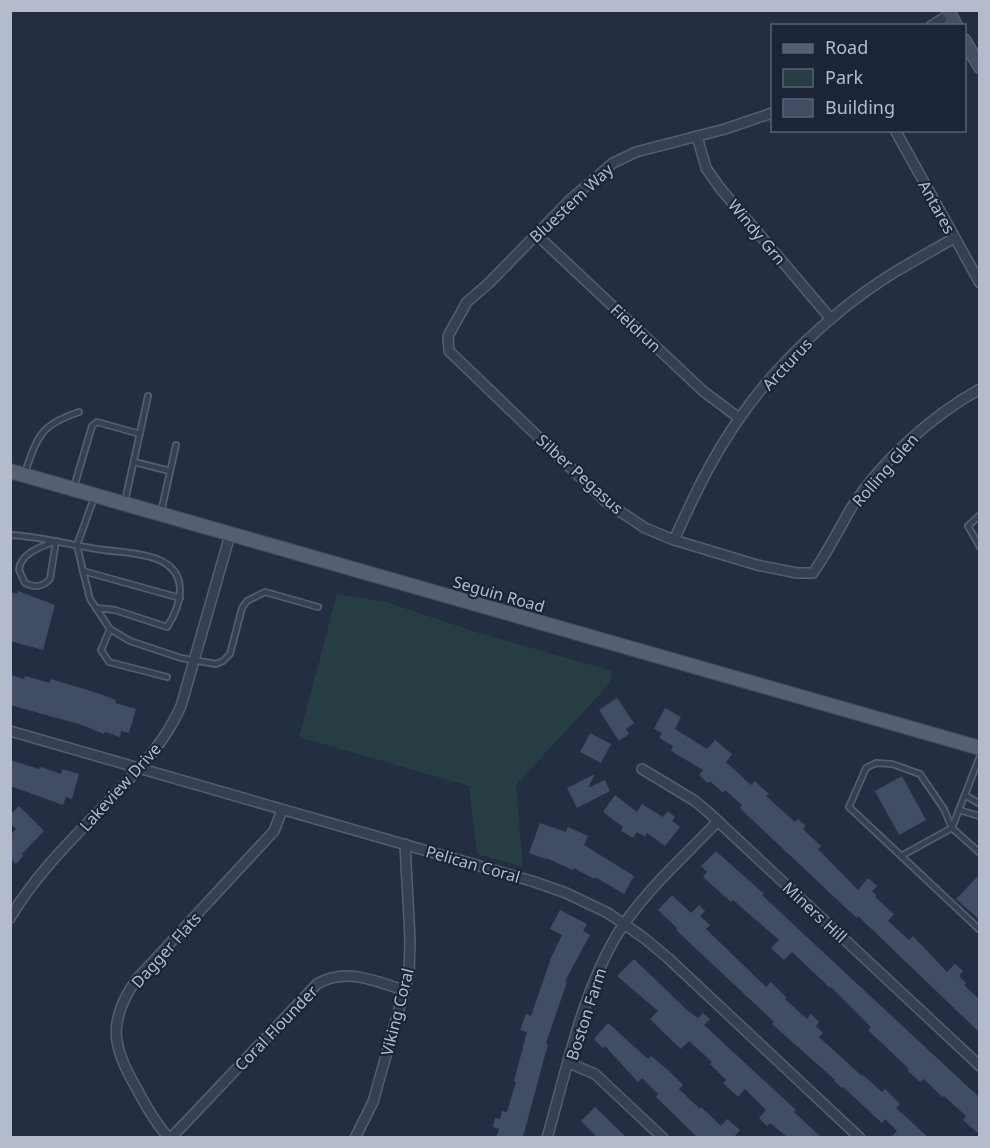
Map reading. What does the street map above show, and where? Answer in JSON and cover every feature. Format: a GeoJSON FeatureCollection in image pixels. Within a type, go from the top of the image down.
{"type":"FeatureCollection","features":[{"type":"Feature","properties":{"kind":"main road"},"geometry":{"type":"LineString","coordinates":[[966,43],[980,67]]}},
{"type":"Feature","properties":{"kind":"main road","name":"Seguin Road"},"geometry":{"type":"LineString","coordinates":[[17,472],[230,535],[980,748]]}},
{"type":"Feature","properties":{"kind":"street"},"geometry":{"type":"LineString","coordinates":[[934,24],[949,12]]}},
{"type":"Feature","properties":{"kind":"street","name":"Bluestem Way"},"geometry":{"type":"LineString","coordinates":[[447,344],[453,324],[467,302],[489,284],[578,192],[613,163],[636,152],[726,129],[771,113]]}},
{"type":"Feature","properties":{"kind":"street","name":"Antares"},"geometry":{"type":"LineString","coordinates":[[896,132],[980,283]]}},
{"type":"Feature","properties":{"kind":"street","name":"Windy Grn"},"geometry":{"type":"LineString","coordinates":[[697,136],[706,168],[720,188],[831,319]]}},
{"type":"Feature","properties":{"kind":"street","name":"Fieldrun"},"geometry":{"type":"LineString","coordinates":[[536,234],[703,391],[739,418]]}},
{"type":"Feature","properties":{"kind":"street","name":"Arcturus"},"geometry":{"type":"LineString","coordinates":[[674,540],[702,480],[739,418],[781,368],[831,319],[886,278],[954,238]]}},
{"type":"Feature","properties":{"kind":"street","name":"Silber Pegasus"},"geometry":{"type":"LineString","coordinates":[[447,344],[455,359],[606,502],[645,528],[674,540],[757,565],[797,573],[813,573]]}},
{"type":"Feature","properties":{"kind":"street","name":"Rolling Glen"},"geometry":{"type":"LineString","coordinates":[[813,573],[832,545],[851,508],[882,470],[919,431],[952,404],[980,389]]}},
{"type":"Feature","properties":{"kind":"street","name":"Lakeview Drive"},"geometry":{"type":"LineString","coordinates":[[10,918],[38,876],[141,767],[172,727],[181,706],[230,535]]}},
{"type":"Feature","properties":{"kind":"street","name":"Pelican Coral"},"geometry":{"type":"LineString","coordinates":[[10,731],[535,882],[588,903],[625,924],[668,958],[860,1137]]}},
{"type":"Feature","properties":{"kind":"street","name":"Miners Hill"},"geometry":{"type":"LineString","coordinates":[[642,769],[695,801],[718,821],[980,1066]]}},
{"type":"Feature","properties":{"kind":"street","name":"Dagger Flats"},"geometry":{"type":"LineString","coordinates":[[170,1137],[157,1125],[124,1069],[119,1054],[116,1030],[119,1009],[123,998],[136,980],[274,831],[282,810]]}},
{"type":"Feature","properties":{"kind":"street","name":"Boston Farm"},"geometry":{"type":"LineString","coordinates":[[547,1137],[590,990],[608,951],[644,900],[718,821]]}},
{"type":"Feature","properties":{"kind":"street","name":"Viking Coral"},"geometry":{"type":"LineString","coordinates":[[355,1137],[373,1102],[404,990],[410,957],[405,844]]}},
{"type":"Feature","properties":{"kind":"street","name":"Coral Flounder"},"geometry":{"type":"LineString","coordinates":[[170,1137],[317,984],[333,977],[355,975],[404,990]]}},
{"type":"Feature","properties":{"kind":"street"},"geometry":{"type":"LineString","coordinates":[[569,1063],[595,1074],[663,1137]]}},
{"type":"Feature","properties":{"kind":"lane"},"geometry":{"type":"LineString","coordinates":[[125,504],[148,396]]}},
{"type":"Feature","properties":{"kind":"lane"},"geometry":{"type":"LineString","coordinates":[[17,472],[43,430],[59,418],[79,412]]}},
{"type":"Feature","properties":{"kind":"lane"},"geometry":{"type":"LineString","coordinates":[[73,489],[92,426],[97,422],[140,434]]}},
{"type":"Feature","properties":{"kind":"lane"},"geometry":{"type":"LineString","coordinates":[[160,514],[176,445]]}},
{"type":"Feature","properties":{"kind":"lane"},"geometry":{"type":"LineString","coordinates":[[134,462],[170,471]]}},
{"type":"Feature","properties":{"kind":"lane"},"geometry":{"type":"LineString","coordinates":[[95,495],[77,545],[83,571],[90,598],[110,629],[130,641],[159,651],[216,664],[230,654],[242,608],[247,601],[265,592],[318,607]]}},
{"type":"Feature","properties":{"kind":"lane"},"geometry":{"type":"LineString","coordinates":[[980,515],[968,526],[980,548]]}},
{"type":"Feature","properties":{"kind":"lane"},"geometry":{"type":"LineString","coordinates":[[10,535],[36,536],[133,553],[158,560],[172,567],[180,580],[180,598],[167,627],[115,610],[96,608]]}},
{"type":"Feature","properties":{"kind":"lane"},"geometry":{"type":"LineString","coordinates":[[56,541],[50,579],[42,586],[36,587],[25,583],[20,575],[19,565],[22,559],[56,541]]}},
{"type":"Feature","properties":{"kind":"lane"},"geometry":{"type":"LineString","coordinates":[[83,571],[180,598]]}},
{"type":"Feature","properties":{"kind":"lane"},"geometry":{"type":"LineString","coordinates":[[110,629],[101,650],[109,662],[167,677]]}},
{"type":"Feature","properties":{"kind":"lane"},"geometry":{"type":"LineString","coordinates":[[901,856],[952,828],[980,756]]}},
{"type":"Feature","properties":{"kind":"lane"},"geometry":{"type":"LineString","coordinates":[[980,853],[952,828],[944,809],[920,774],[892,764],[876,763],[866,768],[849,807],[980,930]]}},
{"type":"Feature","properties":{"kind":"lane"},"geometry":{"type":"LineString","coordinates":[[965,795],[980,804]]}},
{"type":"Feature","properties":{"kind":"lane"},"geometry":{"type":"LineString","coordinates":[[959,810],[979,817]]}},
{"type":"Feature","properties":{"kind":"green space"},"geometry":{"type":"Polygon","coordinates":[[[337,594],[386,602],[479,633],[612,671],[610,683],[516,785],[523,867],[477,854],[469,786],[299,737],[337,594]]]}},
{"type":"Feature","properties":{"kind":"building"},"geometry":{"type":"Polygon","coordinates":[[[18,591],[55,605],[43,650],[10,641],[10,592],[17,594],[18,591]]]}},
{"type":"Feature","properties":{"kind":"building"},"geometry":{"type":"Polygon","coordinates":[[[10,675],[24,679],[25,676],[50,683],[51,679],[97,693],[116,700],[115,703],[136,709],[129,733],[121,731],[120,737],[105,732],[104,734],[82,725],[10,705],[10,675]]]}},
{"type":"Feature","properties":{"kind":"building"},"geometry":{"type":"Polygon","coordinates":[[[617,698],[634,723],[626,729],[629,734],[619,741],[599,710],[617,698]]]}},
{"type":"Feature","properties":{"kind":"building"},"geometry":{"type":"Polygon","coordinates":[[[665,708],[681,717],[675,729],[707,749],[715,740],[732,754],[726,762],[751,785],[755,781],[769,794],[766,796],[795,822],[798,819],[806,826],[803,829],[821,846],[818,849],[858,890],[868,878],[877,886],[872,891],[875,897],[894,914],[888,921],[909,940],[913,936],[947,972],[955,964],[963,971],[959,976],[966,983],[964,985],[980,1000],[980,1033],[858,916],[857,918],[848,910],[747,815],[740,808],[742,805],[725,790],[723,793],[699,775],[703,770],[671,751],[673,746],[659,738],[662,733],[654,729],[665,708]]]}},
{"type":"Feature","properties":{"kind":"building"},"geometry":{"type":"Polygon","coordinates":[[[590,733],[611,744],[601,763],[580,752],[590,733]]]}},
{"type":"Feature","properties":{"kind":"building"},"geometry":{"type":"Polygon","coordinates":[[[10,760],[61,774],[62,769],[79,774],[72,799],[66,797],[63,805],[10,786],[10,760]]]}},
{"type":"Feature","properties":{"kind":"building"},"geometry":{"type":"Polygon","coordinates":[[[595,774],[588,788],[605,780],[610,791],[577,808],[567,788],[595,774]]]}},
{"type":"Feature","properties":{"kind":"building"},"geometry":{"type":"Polygon","coordinates":[[[902,776],[926,820],[899,835],[875,791],[902,776]]]}},
{"type":"Feature","properties":{"kind":"building"},"geometry":{"type":"Polygon","coordinates":[[[615,795],[637,812],[642,804],[663,817],[668,811],[675,817],[672,821],[680,827],[665,846],[647,833],[645,837],[637,832],[633,838],[621,831],[623,827],[603,812],[615,795]]]}},
{"type":"Feature","properties":{"kind":"building"},"geometry":{"type":"Polygon","coordinates":[[[19,806],[44,831],[22,854],[23,856],[16,864],[10,858],[10,835],[16,829],[10,823],[10,815],[19,806]]]}},
{"type":"Feature","properties":{"kind":"building"},"geometry":{"type":"Polygon","coordinates":[[[540,823],[566,832],[568,827],[588,836],[584,845],[634,876],[624,894],[595,877],[594,879],[574,868],[573,870],[529,853],[540,823]]]}},
{"type":"Feature","properties":{"kind":"building"},"geometry":{"type":"Polygon","coordinates":[[[716,851],[980,1098],[980,1135],[963,1120],[966,1116],[944,1096],[942,1097],[924,1079],[920,1082],[907,1070],[909,1069],[868,1030],[871,1027],[831,987],[792,952],[784,960],[771,948],[779,940],[703,877],[707,872],[701,866],[716,851]]]}},
{"type":"Feature","properties":{"kind":"building"},"geometry":{"type":"Polygon","coordinates":[[[980,874],[980,920],[956,899],[980,874]]]}},
{"type":"Feature","properties":{"kind":"building"},"geometry":{"type":"Polygon","coordinates":[[[672,895],[691,913],[699,905],[705,911],[700,916],[710,925],[706,929],[766,987],[771,982],[786,997],[785,999],[807,1019],[811,1014],[819,1022],[816,1026],[823,1033],[819,1037],[882,1092],[885,1089],[900,1104],[896,1108],[928,1137],[891,1137],[897,1131],[885,1119],[882,1123],[834,1081],[676,930],[677,928],[658,910],[672,895]]]}},
{"type":"Feature","properties":{"kind":"building"},"geometry":{"type":"Polygon","coordinates":[[[560,910],[587,924],[583,931],[590,935],[565,981],[567,982],[546,1043],[548,1044],[523,1137],[496,1137],[499,1129],[493,1127],[495,1118],[500,1119],[502,1111],[507,1112],[516,1082],[514,1081],[527,1032],[520,1030],[526,1014],[531,1016],[551,958],[562,935],[550,929],[560,910]]]}},
{"type":"Feature","properties":{"kind":"building"},"geometry":{"type":"Polygon","coordinates":[[[634,959],[688,1011],[698,1018],[703,1013],[710,1019],[704,1025],[796,1110],[794,1112],[821,1137],[787,1137],[770,1123],[767,1126],[759,1118],[766,1110],[745,1089],[738,1097],[723,1083],[726,1080],[710,1064],[712,1062],[689,1041],[681,1049],[663,1032],[650,1019],[658,1011],[617,976],[634,959]]]}},
{"type":"Feature","properties":{"kind":"building"},"geometry":{"type":"Polygon","coordinates":[[[608,1023],[648,1059],[651,1056],[668,1070],[683,1085],[679,1089],[700,1109],[701,1107],[721,1126],[727,1119],[740,1130],[734,1137],[697,1137],[656,1097],[658,1094],[642,1078],[638,1082],[605,1046],[603,1048],[594,1039],[608,1023]]]}},
{"type":"Feature","properties":{"kind":"building"},"geometry":{"type":"Polygon","coordinates":[[[595,1107],[626,1137],[597,1137],[581,1121],[595,1107]]]}}]}
